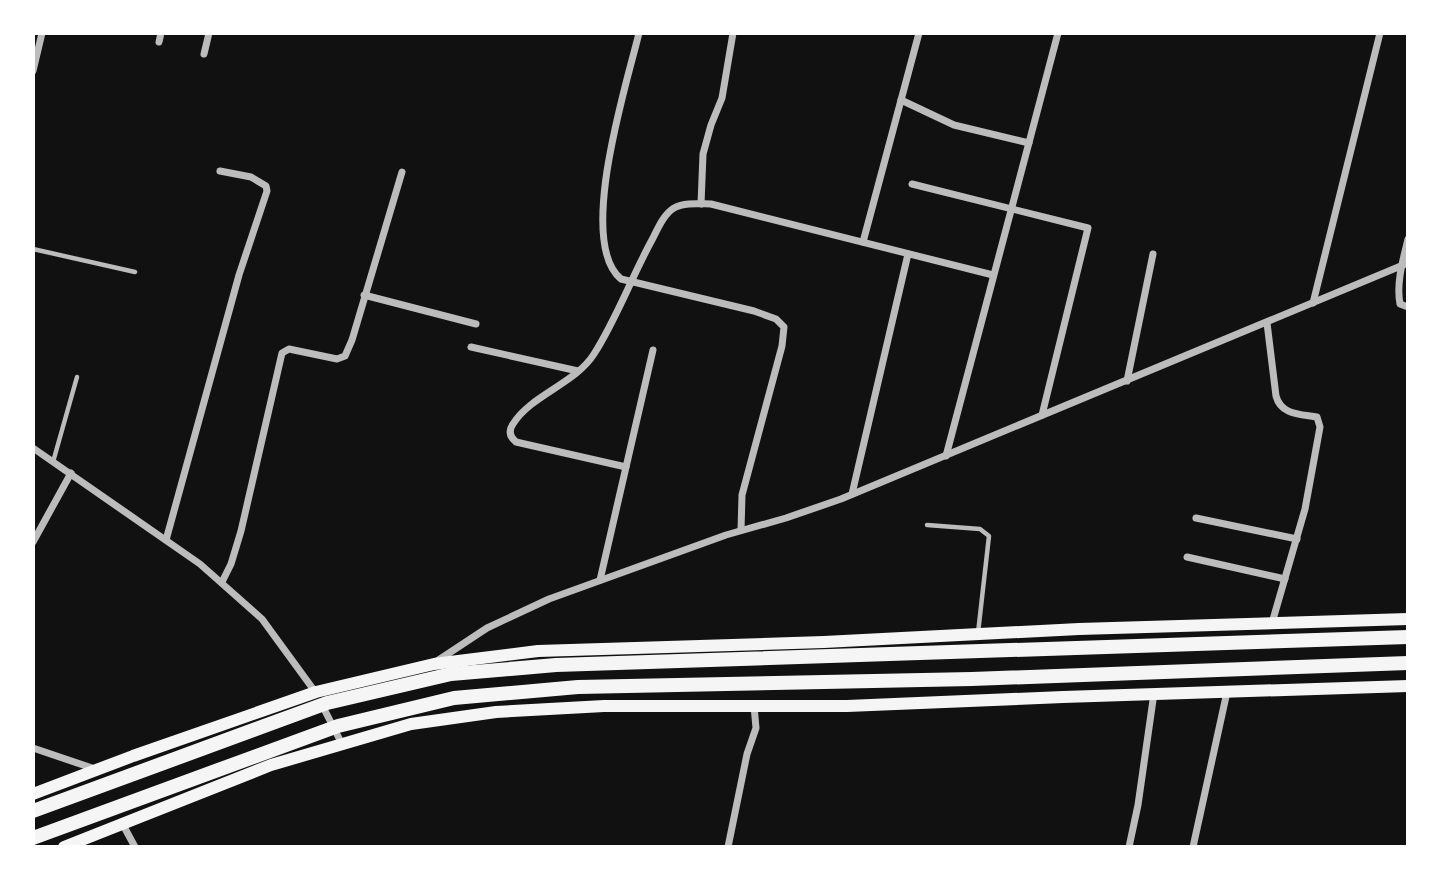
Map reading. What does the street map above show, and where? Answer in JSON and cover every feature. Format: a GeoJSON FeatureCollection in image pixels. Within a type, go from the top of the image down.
{"type":"FeatureCollection","features":[{"type":"Feature","properties":{"kind":"highway"},"geometry":{"type":"LineString","coordinates":[[33,811],[327,703],[450,674],[556,665],[1408,637]]}},
{"type":"Feature","properties":{"kind":"highway"},"geometry":{"type":"LineString","coordinates":[[33,838],[338,726],[454,698],[578,687],[972,679],[1408,663]]}},
{"type":"Feature","properties":{"kind":"main road"},"geometry":{"type":"LineString","coordinates":[[33,794],[316,692],[434,664],[538,651],[1408,619]]}},
{"type":"Feature","properties":{"kind":"main road"},"geometry":{"type":"LineString","coordinates":[[64,847],[271,765],[411,724],[496,712],[604,706],[847,706],[1408,687]]}},
{"type":"Feature","properties":{"kind":"street"},"geometry":{"type":"LineString","coordinates":[[33,71],[42,33]]}},
{"type":"Feature","properties":{"kind":"street"},"geometry":{"type":"LineString","coordinates":[[159,42],[161,33]]}},
{"type":"Feature","properties":{"kind":"street"},"geometry":{"type":"LineString","coordinates":[[204,54],[209,33]]}},
{"type":"Feature","properties":{"kind":"street"},"geometry":{"type":"LineString","coordinates":[[639,33],[606,173],[602,204],[607,254],[615,274],[621,279],[754,311],[776,319],[784,327],[782,346],[742,495],[741,530]]}},
{"type":"Feature","properties":{"kind":"street"},"geometry":{"type":"LineString","coordinates":[[701,204],[703,154],[722,98],[733,33]]}},
{"type":"Feature","properties":{"kind":"street"},"geometry":{"type":"LineString","coordinates":[[863,242],[919,33]]}},
{"type":"Feature","properties":{"kind":"street"},"geometry":{"type":"LineString","coordinates":[[946,456],[1058,33]]}},
{"type":"Feature","properties":{"kind":"street"},"geometry":{"type":"LineString","coordinates":[[1313,303],[1380,33]]}},
{"type":"Feature","properties":{"kind":"street"},"geometry":{"type":"LineString","coordinates":[[901,100],[954,125],[1029,143]]}},
{"type":"Feature","properties":{"kind":"street"},"geometry":{"type":"LineString","coordinates":[[166,540],[235,287],[267,191],[266,186],[258,180],[220,171]]}},
{"type":"Feature","properties":{"kind":"street"},"geometry":{"type":"LineString","coordinates":[[222,582],[242,531],[282,353],[294,349],[342,359],[349,350],[402,172]]}},
{"type":"Feature","properties":{"kind":"street"},"geometry":{"type":"LineString","coordinates":[[912,184],[1088,228],[1042,415]]}},
{"type":"Feature","properties":{"kind":"street"},"geometry":{"type":"LineString","coordinates":[[626,467],[516,442],[509,432],[513,423],[526,410],[578,371],[593,355],[662,221],[674,208],[701,204],[993,275]]}},
{"type":"Feature","properties":{"kind":"street"},"geometry":{"type":"LineString","coordinates":[[1408,239],[1399,301],[1402,306],[1408,307]]}},
{"type":"Feature","properties":{"kind":"street"},"geometry":{"type":"LineString","coordinates":[[852,495],[908,254]]}},
{"type":"Feature","properties":{"kind":"street"},"geometry":{"type":"LineString","coordinates":[[1127,381],[1153,254]]}},
{"type":"Feature","properties":{"kind":"street"},"geometry":{"type":"LineString","coordinates":[[434,664],[487,628],[514,614],[741,530],[852,495],[1404,264]]}},
{"type":"Feature","properties":{"kind":"street"},"geometry":{"type":"LineString","coordinates":[[364,295],[476,324]]}},
{"type":"Feature","properties":{"kind":"street"},"geometry":{"type":"LineString","coordinates":[[1267,323],[1276,396],[1280,407],[1285,411],[1317,417],[1320,421],[1314,468],[1297,539],[1272,623]]}},
{"type":"Feature","properties":{"kind":"street"},"geometry":{"type":"LineString","coordinates":[[471,348],[578,371]]}},
{"type":"Feature","properties":{"kind":"street"},"geometry":{"type":"LineString","coordinates":[[600,580],[653,351]]}},
{"type":"Feature","properties":{"kind":"street"},"geometry":{"type":"LineString","coordinates":[[33,448],[166,540],[222,582],[262,619],[316,692],[342,744]]}},
{"type":"Feature","properties":{"kind":"street"},"geometry":{"type":"LineString","coordinates":[[33,542],[71,473]]}},
{"type":"Feature","properties":{"kind":"street"},"geometry":{"type":"LineString","coordinates":[[1196,518],[1297,539]]}},
{"type":"Feature","properties":{"kind":"street"},"geometry":{"type":"LineString","coordinates":[[1187,557],[1285,579]]}},
{"type":"Feature","properties":{"kind":"street"},"geometry":{"type":"LineString","coordinates":[[1192,847],[1227,692]]}},
{"type":"Feature","properties":{"kind":"street"},"geometry":{"type":"LineString","coordinates":[[1129,847],[1140,793],[1154,694]]}},
{"type":"Feature","properties":{"kind":"street"},"geometry":{"type":"LineString","coordinates":[[728,847],[747,754],[755,729],[754,705]]}},
{"type":"Feature","properties":{"kind":"street"},"geometry":{"type":"LineString","coordinates":[[33,748],[97,770]]}},
{"type":"Feature","properties":{"kind":"street"},"geometry":{"type":"LineString","coordinates":[[122,823],[135,847]]}},
{"type":"Feature","properties":{"kind":"lane"},"geometry":{"type":"LineString","coordinates":[[33,249],[135,272]]}},
{"type":"Feature","properties":{"kind":"lane"},"geometry":{"type":"LineString","coordinates":[[53,461],[77,377]]}},
{"type":"Feature","properties":{"kind":"lane"},"geometry":{"type":"LineString","coordinates":[[927,525],[980,529],[989,536],[978,634]]}}]}
